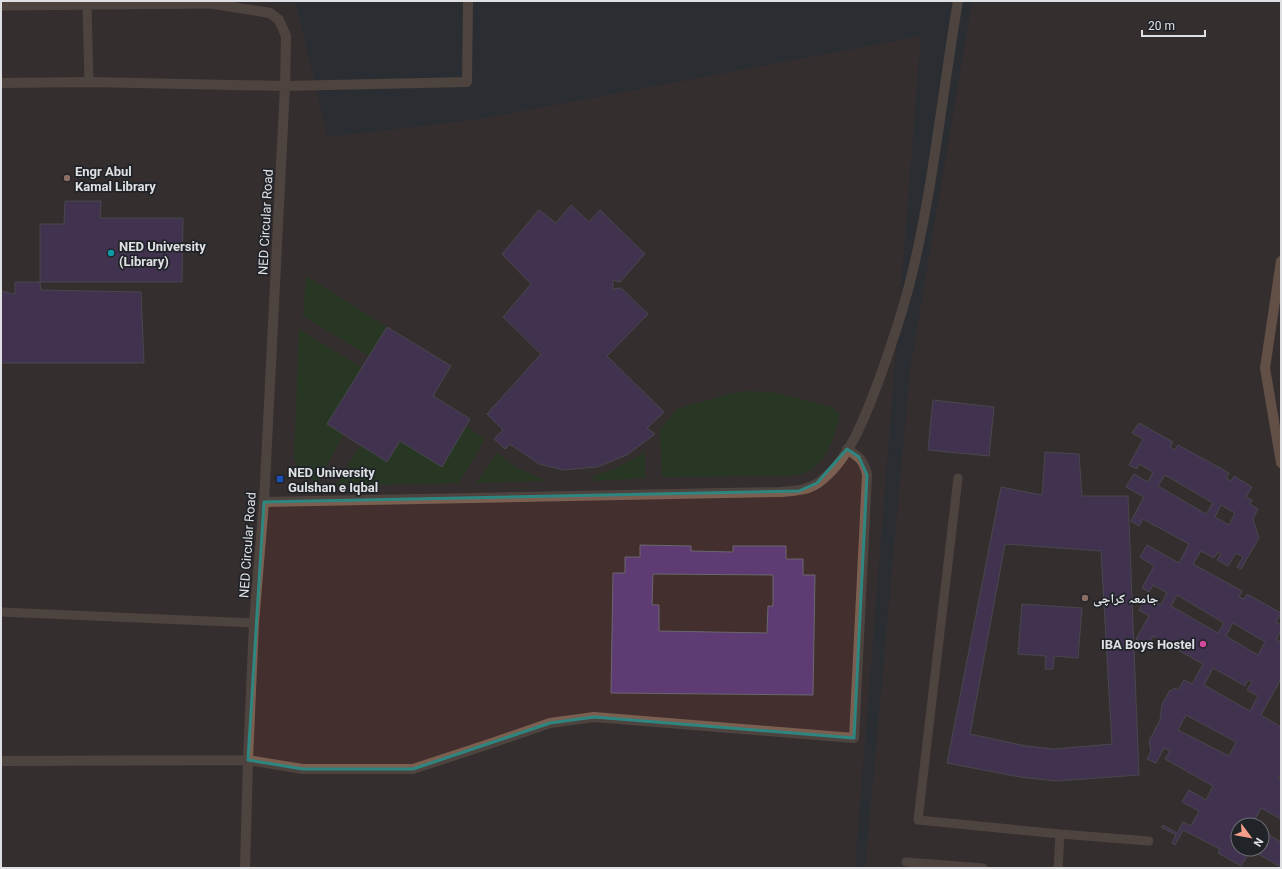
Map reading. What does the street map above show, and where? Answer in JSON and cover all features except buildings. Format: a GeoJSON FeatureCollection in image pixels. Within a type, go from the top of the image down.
{"type":"FeatureCollection","features":[{"type":"Feature","properties":{"kind":"main road"},"geometry":{"type":"LineString","coordinates":[[1281,261],[1266,368],[1277,420],[1281,463]]}},
{"type":"Feature","properties":{"kind":"street"},"geometry":{"type":"LineString","coordinates":[[1,83],[90,82],[285,86],[467,82],[468,1]]}},
{"type":"Feature","properties":{"kind":"street"},"geometry":{"type":"LineString","coordinates":[[264,502],[799,491],[817,483],[831,471],[841,459],[861,426],[889,352],[910,283],[924,218],[958,1]]}},
{"type":"Feature","properties":{"kind":"street","name":"NED Circular Road"},"geometry":{"type":"LineString","coordinates":[[214,2],[270,13],[279,20],[286,36],[285,86],[264,502],[254,623],[245,868]]}},
{"type":"Feature","properties":{"kind":"street"},"geometry":{"type":"LineString","coordinates":[[1,761],[248,760],[303,769],[413,769],[486,746],[550,723],[594,717],[854,738],[867,475],[865,466],[859,457],[847,449]]}},
{"type":"Feature","properties":{"kind":"lane"},"geometry":{"type":"LineString","coordinates":[[1,6],[87,6],[214,2]]}},
{"type":"Feature","properties":{"kind":"lane"},"geometry":{"type":"LineString","coordinates":[[87,6],[90,82]]}},
{"type":"Feature","properties":{"kind":"lane"},"geometry":{"type":"LineString","coordinates":[[958,478],[918,820],[1149,841]]}},
{"type":"Feature","properties":{"kind":"lane"},"geometry":{"type":"LineString","coordinates":[[1,612],[254,623]]}},
{"type":"Feature","properties":{"kind":"lane"},"geometry":{"type":"LineString","coordinates":[[1058,868],[1060,834]]}},
{"type":"Feature","properties":{"kind":"lane"},"geometry":{"type":"LineString","coordinates":[[906,862],[983,868]]}},
{"type":"Feature","properties":{"kind":"highlighted area"},"geometry":{"type":"Polygon","coordinates":[[[847,449],[859,457],[867,475],[854,738],[594,717],[550,723],[413,769],[303,769],[248,760],[264,502],[799,491],[817,483],[847,449]]]}},
{"type":"Feature","properties":{"kind":"shaded area"},"geometry":{"type":"Polygon","coordinates":[[[1,1],[295,1],[328,137],[480,119],[921,36],[855,868],[1,868],[1,1]]]}},
{"type":"Feature","properties":{"kind":"shaded area","name":"جامعہ کراچی"},"geometry":{"type":"Polygon","coordinates":[[[972,1],[1281,1],[1281,868],[865,868],[910,370],[972,1]]]}},
{"type":"Feature","properties":{"kind":"green space"},"geometry":{"type":"Polygon","coordinates":[[[306,276],[387,327],[369,356],[303,316],[306,276]]]}},
{"type":"Feature","properties":{"kind":"green space"},"geometry":{"type":"Polygon","coordinates":[[[299,329],[362,368],[327,424],[343,435],[317,484],[298,468],[294,459],[299,329]]]}},
{"type":"Feature","properties":{"kind":"green space"},"geometry":{"type":"Polygon","coordinates":[[[750,391],[778,393],[832,407],[840,415],[830,446],[822,459],[816,465],[807,472],[791,476],[662,477],[660,429],[677,409],[732,393],[750,391]]]}},
{"type":"Feature","properties":{"kind":"green space"},"geometry":{"type":"Polygon","coordinates":[[[466,426],[485,439],[459,483],[335,486],[361,445],[387,462],[400,441],[442,466],[466,426]]]}},
{"type":"Feature","properties":{"kind":"green space"},"geometry":{"type":"Polygon","coordinates":[[[645,452],[645,478],[593,481],[593,476],[614,469],[645,452]]]}},
{"type":"Feature","properties":{"kind":"green space"},"geometry":{"type":"Polygon","coordinates":[[[497,453],[517,468],[547,481],[476,483],[497,453]]]}},
{"type":"Feature","properties":{"kind":"place","name":"Engr Abul Kamal Library"},"geometry":{"type":"Point","coordinates":[67,178]}},
{"type":"Feature","properties":{"kind":"place","name":"NED University (Library)"},"geometry":{"type":"Point","coordinates":[111,253]}},
{"type":"Feature","properties":{"kind":"place","name":"NED University Gulshan e Iqbal"},"geometry":{"type":"Point","coordinates":[280,479]}},
{"type":"Feature","properties":{"kind":"place","name":"جامعہ کراچی"},"geometry":{"type":"Point","coordinates":[1085,598]}},
{"type":"Feature","properties":{"kind":"place","name":"IBA Boys Hostel"},"geometry":{"type":"Point","coordinates":[1203,644]}}]}
